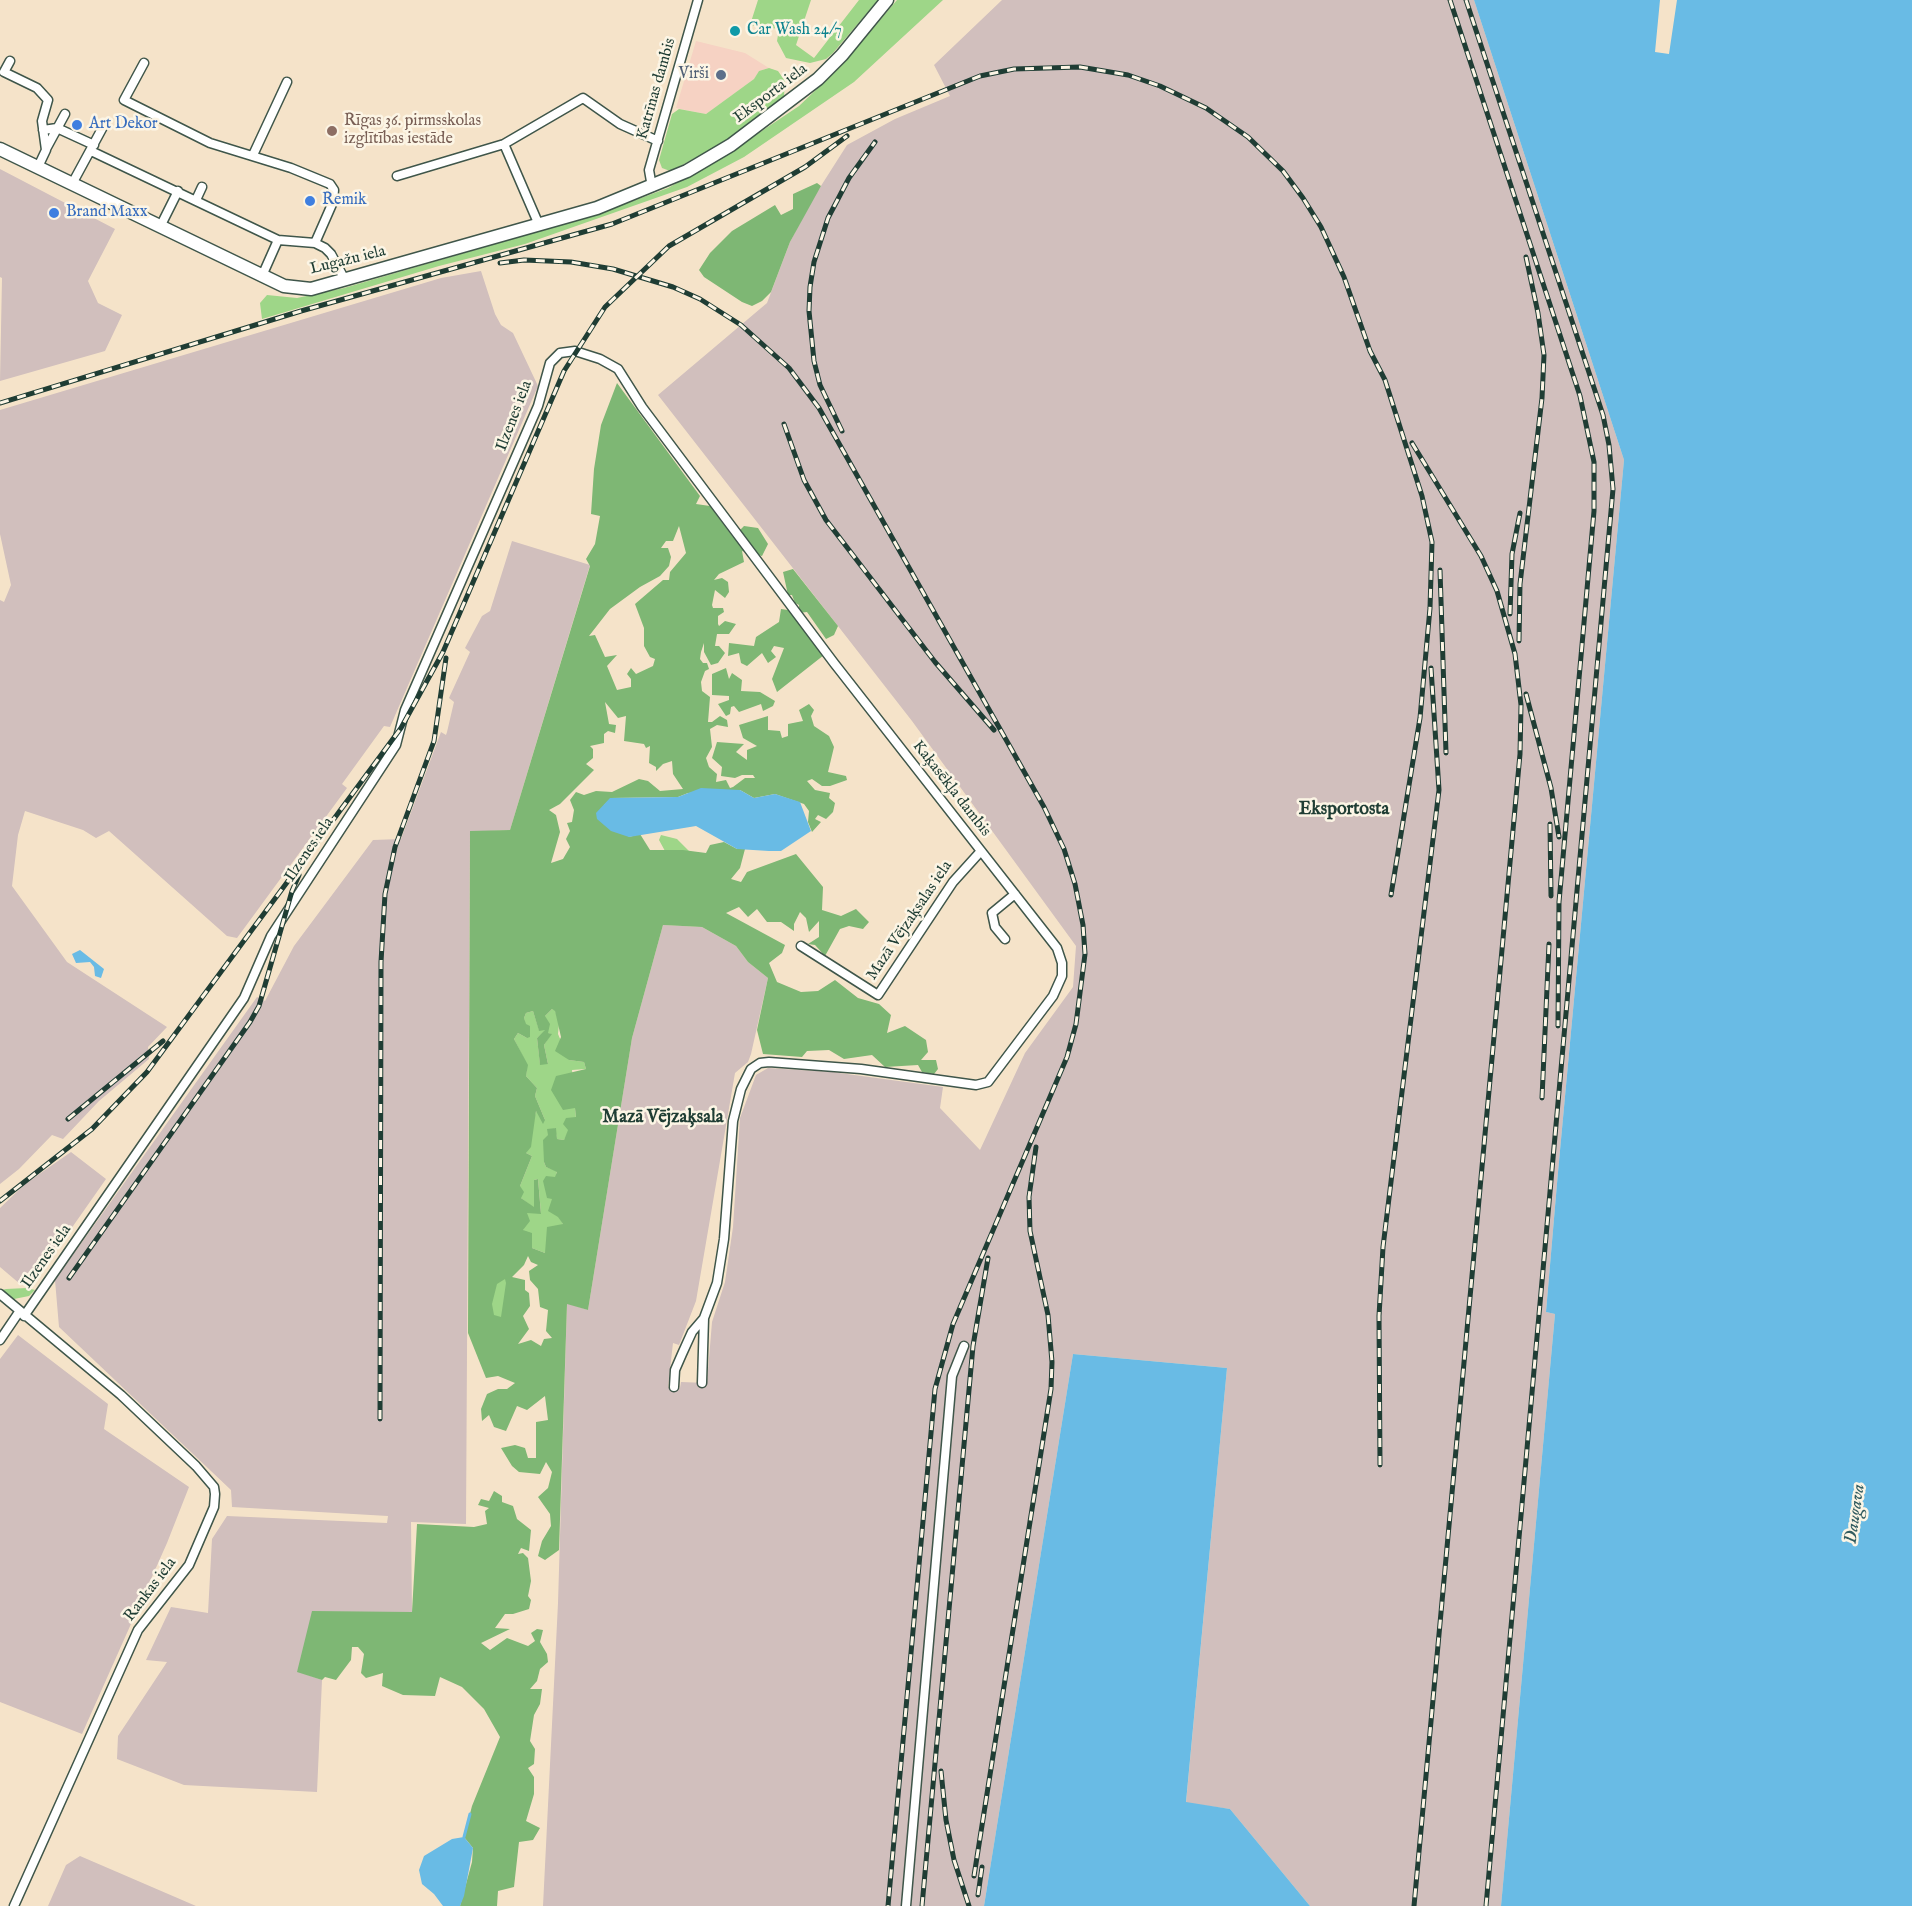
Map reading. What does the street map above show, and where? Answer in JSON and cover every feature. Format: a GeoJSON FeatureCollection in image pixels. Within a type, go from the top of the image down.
{"type":"FeatureCollection","features":[{"type":"Feature","properties":{"kind":"street","name":"Katrīnas dambis"},"geometry":{"type":"LineString","coordinates":[[652,187],[649,170],[698,0]]}},
{"type":"Feature","properties":{"kind":"street","name":"Eksporta iela"},"geometry":{"type":"LineString","coordinates":[[652,187],[716,154],[794,99],[842,56],[887,0]]}},
{"type":"Feature","properties":{"kind":"street"},"geometry":{"type":"LineString","coordinates":[[10,61],[4,72],[37,88],[48,100],[42,120],[46,150]]}},
{"type":"Feature","properties":{"kind":"street"},"geometry":{"type":"LineString","coordinates":[[144,63],[124,100],[210,143],[253,155],[330,184],[334,190],[333,202],[315,243]]}},
{"type":"Feature","properties":{"kind":"street"},"geometry":{"type":"LineString","coordinates":[[253,155],[287,82]]}},
{"type":"Feature","properties":{"kind":"street"},"geometry":{"type":"LineString","coordinates":[[397,176],[504,144],[583,98],[620,124],[658,141]]}},
{"type":"Feature","properties":{"kind":"street"},"geometry":{"type":"LineString","coordinates":[[38,167],[65,114]]}},
{"type":"Feature","properties":{"kind":"street"},"geometry":{"type":"LineString","coordinates":[[72,184],[104,125]]}},
{"type":"Feature","properties":{"kind":"street"},"geometry":{"type":"LineString","coordinates":[[43,130],[57,128],[278,240],[315,243],[332,254],[345,280]]}},
{"type":"Feature","properties":{"kind":"street"},"geometry":{"type":"LineString","coordinates":[[504,144],[538,225]]}},
{"type":"Feature","properties":{"kind":"street","name":"Lugažu iela"},"geometry":{"type":"LineString","coordinates":[[0,149],[160,228],[293,289],[311,289],[345,280],[597,208],[652,187]]}},
{"type":"Feature","properties":{"kind":"street"},"geometry":{"type":"LineString","coordinates":[[196,200],[202,188]]}},
{"type":"Feature","properties":{"kind":"street"},"geometry":{"type":"LineString","coordinates":[[160,228],[178,191]]}},
{"type":"Feature","properties":{"kind":"street"},"geometry":{"type":"LineString","coordinates":[[262,276],[278,240]]}},
{"type":"Feature","properties":{"kind":"street","name":"Kaķasēkļa dambis"},"geometry":{"type":"LineString","coordinates":[[550,363],[560,353],[575,351],[600,359],[618,369],[642,407],[780,592],[1056,948],[1062,963],[1062,976],[1053,996],[988,1082],[976,1085],[861,1069],[770,1062],[760,1063],[751,1069],[741,1089],[734,1121],[724,1239],[717,1283],[704,1318]]}},
{"type":"Feature","properties":{"kind":"street","name":"Ilzenes iela"},"geometry":{"type":"LineString","coordinates":[[0,1340],[22,1314],[244,998],[271,936],[396,745],[405,710],[538,406],[550,363]]}},
{"type":"Feature","properties":{"kind":"street","name":"Mazā Vējzaķsalas iela"},"geometry":{"type":"LineString","coordinates":[[801,946],[878,995],[953,882],[981,851]]}},
{"type":"Feature","properties":{"kind":"street"},"geometry":{"type":"LineString","coordinates":[[1005,939],[995,927],[992,913],[1015,894]]}},
{"type":"Feature","properties":{"kind":"street","name":"Rankas iela"},"geometry":{"type":"LineString","coordinates":[[0,1294],[121,1395],[196,1466],[214,1487],[215,1494],[214,1507],[189,1565],[138,1630],[14,1906]]}},
{"type":"Feature","properties":{"kind":"street"},"geometry":{"type":"LineString","coordinates":[[702,1383],[704,1318]]}},
{"type":"Feature","properties":{"kind":"street"},"geometry":{"type":"LineString","coordinates":[[674,1388],[675,1370],[681,1354],[692,1332],[704,1318]]}},
{"type":"Feature","properties":{"kind":"street"},"geometry":{"type":"LineString","coordinates":[[906,1906],[952,1376],[964,1346]]}},
{"type":"Feature","properties":{"kind":"shaded area"},"geometry":{"type":"Polygon","coordinates":[[[1002,0],[1474,0],[1624,460],[1546,1312],[1555,1314],[1501,1906],[1310,1906],[1230,1809],[1186,1803],[1227,1368],[1073,1354],[984,1906],[543,1906],[558,1603],[567,1303],[588,1310],[632,1038],[663,925],[702,927],[736,946],[748,962],[768,978],[751,1054],[748,1062],[735,1073],[696,1301],[679,1345],[673,1343],[668,1387],[680,1388],[681,1382],[707,1383],[712,1322],[725,1282],[733,1227],[740,1118],[756,1075],[768,1068],[832,1072],[943,1087],[940,1108],[980,1150],[1025,1053],[1073,987],[1076,946],[912,721],[658,395],[767,303],[790,242],[812,200],[847,145],[895,119],[950,96],[934,65],[1002,0]]]}},
{"type":"Feature","properties":{"kind":"shaded area","name":"Virši"},"geometry":{"type":"Polygon","coordinates":[[[696,41],[745,53],[769,68],[759,71],[754,79],[706,114],[676,108],[696,41]]]}},
{"type":"Feature","properties":{"kind":"shaded area"},"geometry":{"type":"Polygon","coordinates":[[[0,169],[115,229],[88,281],[98,303],[122,315],[105,351],[0,381],[2,278],[0,277],[0,169]]]}},
{"type":"Feature","properties":{"kind":"shaded area"},"geometry":{"type":"Polygon","coordinates":[[[481,271],[495,314],[501,325],[513,333],[538,386],[390,727],[384,726],[342,784],[347,788],[237,938],[227,936],[109,831],[96,838],[83,830],[25,811],[18,835],[12,886],[67,962],[167,1027],[148,1047],[149,1059],[99,1101],[63,1139],[52,1135],[19,1169],[0,1184],[0,600],[4,602],[11,585],[0,534],[0,410],[441,278],[481,271]]]}},
{"type":"Feature","properties":{"kind":"shaded area"},"geometry":{"type":"Polygon","coordinates":[[[512,541],[590,565],[510,830],[470,832],[466,1524],[411,1522],[412,1612],[297,1671],[322,1680],[317,1792],[184,1785],[117,1759],[118,1736],[167,1662],[146,1660],[171,1607],[208,1613],[212,1539],[227,1516],[387,1523],[388,1516],[232,1507],[231,1490],[59,1327],[55,1280],[257,997],[265,1001],[294,946],[373,840],[401,839],[441,732],[446,735],[454,702],[449,698],[470,652],[465,648],[482,616],[490,611],[512,541]]]}},
{"type":"Feature","properties":{"kind":"shaded area"},"geometry":{"type":"Polygon","coordinates":[[[71,1152],[106,1179],[38,1276],[20,1284],[0,1267],[0,1208],[25,1184],[71,1152]]]}},
{"type":"Feature","properties":{"kind":"shaded area"},"geometry":{"type":"Polygon","coordinates":[[[18,1335],[108,1404],[104,1429],[189,1487],[167,1543],[82,1734],[0,1702],[0,1359],[18,1335]]]}},
{"type":"Feature","properties":{"kind":"shaded area"},"geometry":{"type":"Polygon","coordinates":[[[80,1856],[196,1906],[48,1906],[66,1865],[80,1856]]]}},
{"type":"Feature","properties":{"kind":"green space"},"geometry":{"type":"Polygon","coordinates":[[[758,0],[811,0],[796,45],[814,58],[859,0],[878,0],[833,53],[826,59],[810,63],[786,58],[777,41],[779,29],[750,25],[758,0]]]}},
{"type":"Feature","properties":{"kind":"green space"},"geometry":{"type":"Polygon","coordinates":[[[897,0],[943,0],[854,82],[744,157],[687,187],[525,244],[439,266],[262,319],[260,303],[267,295],[297,298],[344,288],[595,215],[668,188],[726,155],[799,106],[842,65],[897,0]]]}},
{"type":"Feature","properties":{"kind":"green space"},"geometry":{"type":"Polygon","coordinates":[[[769,68],[778,71],[785,81],[781,103],[724,142],[684,164],[670,171],[662,168],[659,160],[672,114],[679,109],[706,114],[754,79],[759,71],[769,68]]]}},
{"type":"Feature","properties":{"kind":"green space"},"geometry":{"type":"Polygon","coordinates":[[[817,183],[821,186],[790,242],[771,292],[762,301],[752,306],[742,302],[704,277],[699,270],[710,253],[732,231],[775,205],[781,215],[793,209],[793,194],[817,183]]]}},
{"type":"Feature","properties":{"kind":"green space"},"geometry":{"type":"Polygon","coordinates":[[[617,383],[700,496],[696,504],[710,506],[733,537],[744,526],[758,528],[768,544],[762,556],[742,551],[744,562],[719,574],[714,580],[722,578],[728,582],[729,592],[725,598],[715,590],[713,608],[723,608],[724,612],[718,616],[719,626],[725,621],[736,624],[729,634],[717,634],[715,646],[719,646],[725,653],[718,663],[711,665],[704,652],[704,643],[700,659],[703,663],[707,663],[709,669],[705,671],[701,682],[702,691],[710,697],[708,722],[720,716],[727,720],[728,727],[717,725],[710,729],[712,747],[706,758],[709,767],[717,774],[716,782],[726,780],[730,788],[745,778],[755,778],[753,775],[742,775],[735,778],[721,776],[722,767],[712,758],[717,742],[744,744],[736,752],[747,760],[747,750],[757,746],[743,738],[739,725],[768,716],[768,730],[780,731],[782,738],[788,736],[788,724],[803,721],[799,710],[809,704],[814,710],[811,716],[814,726],[829,736],[834,747],[828,772],[846,776],[847,780],[830,786],[822,786],[812,779],[807,781],[815,790],[830,793],[829,798],[835,803],[833,812],[826,819],[818,815],[815,819],[821,822],[812,832],[808,822],[809,811],[804,804],[775,794],[754,798],[740,790],[688,793],[678,797],[611,798],[604,805],[629,837],[640,834],[650,850],[706,853],[710,845],[724,842],[737,849],[745,849],[740,868],[731,879],[741,882],[747,872],[796,854],[823,887],[822,910],[841,916],[856,909],[869,922],[863,929],[849,926],[840,929],[825,956],[815,945],[808,944],[819,937],[819,921],[809,932],[806,918],[800,912],[794,924],[794,931],[781,922],[767,922],[757,909],[748,917],[739,907],[726,913],[785,945],[782,953],[769,963],[777,982],[801,992],[818,991],[835,980],[858,998],[879,1004],[891,1015],[887,1033],[905,1026],[926,1040],[928,1052],[921,1060],[936,1060],[938,1069],[934,1074],[922,1072],[918,1065],[885,1067],[872,1055],[844,1059],[829,1050],[807,1051],[802,1057],[763,1054],[757,1030],[768,978],[748,962],[736,946],[702,927],[663,925],[632,1038],[588,1310],[567,1304],[559,1550],[545,1560],[538,1556],[542,1541],[551,1526],[550,1514],[538,1497],[548,1488],[552,1472],[546,1462],[540,1474],[519,1472],[512,1466],[501,1448],[515,1445],[525,1448],[528,1458],[536,1458],[536,1422],[548,1420],[545,1396],[527,1410],[517,1406],[506,1431],[494,1427],[489,1415],[482,1421],[481,1409],[487,1394],[498,1389],[507,1389],[515,1383],[498,1376],[486,1378],[468,1333],[470,831],[510,830],[590,566],[586,559],[595,544],[600,516],[591,514],[594,469],[601,425],[617,383]],[[679,526],[673,541],[666,541],[661,548],[668,548],[671,557],[669,566],[660,576],[640,587],[610,609],[589,636],[595,635],[605,657],[617,655],[607,666],[617,690],[631,687],[631,679],[627,674],[631,668],[636,674],[653,666],[655,659],[650,657],[644,646],[644,628],[635,604],[663,580],[669,580],[670,572],[686,553],[679,526]],[[605,702],[609,724],[616,725],[615,733],[608,731],[604,734],[604,743],[590,746],[593,749],[593,758],[586,764],[594,770],[560,804],[549,810],[556,815],[560,832],[551,863],[563,859],[570,847],[566,839],[570,831],[567,823],[572,822],[574,810],[570,800],[576,792],[584,795],[596,791],[612,792],[639,779],[648,781],[660,791],[683,789],[673,774],[672,761],[663,764],[656,771],[656,767],[649,763],[650,746],[646,748],[644,744],[624,741],[626,716],[618,718],[605,702]],[[552,1009],[545,1016],[550,1024],[548,1033],[552,1034],[544,1045],[548,1064],[540,1065],[537,1038],[545,1030],[539,1031],[533,1011],[526,1013],[524,1018],[526,1024],[530,1026],[530,1037],[527,1038],[518,1033],[514,1039],[528,1065],[526,1076],[537,1088],[535,1096],[545,1120],[543,1124],[536,1111],[531,1147],[526,1153],[532,1156],[520,1186],[524,1192],[521,1198],[534,1207],[534,1180],[538,1179],[541,1214],[527,1213],[530,1221],[523,1230],[532,1233],[532,1248],[545,1253],[547,1227],[563,1224],[558,1217],[548,1211],[552,1199],[547,1198],[543,1181],[546,1176],[555,1177],[557,1172],[546,1167],[543,1140],[548,1135],[547,1129],[556,1128],[557,1139],[564,1140],[568,1130],[563,1124],[566,1118],[576,1117],[575,1108],[563,1110],[551,1090],[556,1076],[586,1069],[584,1062],[569,1060],[555,1051],[561,1037],[555,1011],[552,1009]],[[528,1256],[524,1265],[512,1277],[525,1280],[525,1290],[529,1293],[530,1306],[523,1316],[529,1329],[518,1344],[531,1340],[541,1346],[544,1339],[552,1338],[546,1331],[548,1310],[540,1307],[538,1289],[530,1280],[529,1271],[538,1265],[531,1262],[528,1256]],[[505,1279],[497,1284],[492,1304],[494,1315],[501,1317],[505,1279]]]}},
{"type":"Feature","properties":{"kind":"green space"},"geometry":{"type":"Polygon","coordinates":[[[793,569],[838,626],[834,635],[826,639],[807,612],[799,613],[799,605],[795,603],[792,595],[788,595],[783,572],[793,569]]]}},
{"type":"Feature","properties":{"kind":"green space"},"geometry":{"type":"Polygon","coordinates":[[[781,609],[788,610],[824,655],[777,692],[772,679],[784,648],[774,646],[771,651],[776,657],[768,663],[762,653],[747,666],[741,663],[739,653],[728,656],[729,643],[754,646],[756,637],[779,622],[781,609]]]}},
{"type":"Feature","properties":{"kind":"green space"},"geometry":{"type":"Polygon","coordinates":[[[726,668],[729,679],[732,673],[742,680],[741,691],[760,692],[775,701],[773,706],[763,711],[761,704],[739,712],[734,706],[731,707],[730,714],[726,716],[718,704],[729,700],[729,696],[712,695],[712,674],[726,668]]]}},
{"type":"Feature","properties":{"kind":"green space"},"geometry":{"type":"Polygon","coordinates":[[[661,835],[677,839],[690,852],[665,851],[659,840],[661,835]]]}},
{"type":"Feature","properties":{"kind":"green space"},"geometry":{"type":"Polygon","coordinates":[[[552,1009],[555,1010],[559,1024],[558,1034],[569,1060],[584,1062],[586,1069],[572,1070],[576,1118],[564,1140],[557,1139],[555,1128],[548,1135],[544,1162],[546,1167],[557,1171],[552,1199],[563,1224],[545,1253],[532,1248],[523,1230],[527,1213],[541,1213],[538,1179],[534,1180],[534,1208],[521,1198],[520,1186],[532,1156],[526,1153],[536,1111],[545,1120],[535,1096],[537,1088],[526,1076],[527,1065],[514,1039],[518,1033],[527,1038],[524,1018],[526,1013],[533,1011],[539,1030],[546,1030],[537,1038],[540,1064],[548,1064],[544,1045],[551,1034],[547,1033],[545,1016],[552,1009]]]}},
{"type":"Feature","properties":{"kind":"green space"},"geometry":{"type":"Polygon","coordinates":[[[502,1270],[513,1280],[500,1328],[484,1299],[502,1270]]]}},
{"type":"Feature","properties":{"kind":"green space"},"geometry":{"type":"Polygon","coordinates":[[[2,1290],[35,1290],[29,1296],[14,1299],[2,1290]]]}},
{"type":"Feature","properties":{"kind":"green space"},"geometry":{"type":"Polygon","coordinates":[[[494,1491],[502,1496],[502,1502],[513,1506],[517,1519],[531,1530],[529,1551],[521,1548],[518,1554],[523,1553],[528,1558],[531,1581],[528,1596],[531,1600],[529,1609],[505,1614],[495,1628],[510,1629],[481,1643],[490,1650],[507,1638],[528,1646],[535,1641],[531,1633],[537,1629],[543,1630],[540,1642],[547,1654],[548,1662],[540,1669],[537,1681],[530,1689],[542,1689],[540,1704],[534,1715],[530,1741],[535,1749],[534,1764],[528,1768],[534,1777],[534,1794],[526,1821],[540,1828],[533,1840],[519,1842],[514,1887],[498,1891],[497,1906],[460,1906],[472,1862],[473,1848],[464,1837],[472,1806],[500,1737],[484,1709],[462,1687],[440,1677],[435,1696],[403,1695],[382,1686],[383,1673],[366,1678],[361,1673],[364,1654],[358,1647],[352,1647],[351,1660],[336,1680],[325,1677],[322,1680],[297,1672],[312,1611],[412,1612],[417,1524],[474,1527],[487,1524],[485,1511],[489,1508],[478,1505],[481,1499],[489,1501],[494,1491]]]}},
{"type":"Feature","properties":{"kind":"water","name":"Daugava"},"geometry":{"type":"Polygon","coordinates":[[[1474,0],[1660,0],[1655,52],[1669,54],[1677,0],[1912,0],[1912,1906],[1501,1906],[1555,1314],[1546,1312],[1624,460],[1474,0]]]}},
{"type":"Feature","properties":{"kind":"water"},"geometry":{"type":"Polygon","coordinates":[[[701,788],[740,790],[754,798],[775,794],[800,802],[811,831],[781,851],[769,851],[737,849],[696,826],[629,837],[611,831],[597,819],[596,813],[610,798],[678,797],[701,788]]]}},
{"type":"Feature","properties":{"kind":"water"},"geometry":{"type":"Polygon","coordinates":[[[80,950],[104,969],[101,978],[95,976],[94,967],[90,962],[76,963],[72,954],[80,950]]]}},
{"type":"Feature","properties":{"kind":"water"},"geometry":{"type":"Polygon","coordinates":[[[1073,1354],[1227,1368],[1186,1802],[1230,1809],[1310,1906],[984,1906],[1073,1354]]]}},
{"type":"Feature","properties":{"kind":"water"},"geometry":{"type":"Polygon","coordinates":[[[464,1837],[473,1848],[464,1896],[460,1906],[443,1906],[422,1884],[419,1870],[424,1856],[452,1839],[464,1837]]]}},
{"type":"Feature","properties":{"kind":"waterway"},"geometry":{"type":"LineString","coordinates":[[464,1837],[470,1814]]}},
{"type":"Feature","properties":{"kind":"railway"},"geometry":{"type":"LineString","coordinates":[[1450,0],[1580,396],[1594,462],[1594,511],[1559,902],[1558,1026]]}},
{"type":"Feature","properties":{"kind":"railway"},"geometry":{"type":"LineString","coordinates":[[1466,0],[1603,415],[1609,445],[1613,489],[1486,1906]]}},
{"type":"Feature","properties":{"kind":"railway"},"geometry":{"type":"LineString","coordinates":[[0,403],[301,311],[612,224],[980,76],[1014,69],[1080,67],[1128,75],[1160,86],[1206,108],[1248,137],[1283,171],[1303,198],[1321,227],[1344,277],[1370,351],[1385,380],[1422,496],[1432,542],[1430,608],[1420,718],[1391,895]]}},
{"type":"Feature","properties":{"kind":"railway"},"geometry":{"type":"LineString","coordinates":[[0,1201],[92,1129],[147,1072],[401,728],[443,652],[564,371],[605,307],[669,246],[805,167],[847,136]]}},
{"type":"Feature","properties":{"kind":"railway"},"geometry":{"type":"LineString","coordinates":[[842,431],[820,385],[814,361],[809,311],[810,287],[814,262],[828,218],[849,178],[875,142]]}},
{"type":"Feature","properties":{"kind":"railway"},"geometry":{"type":"LineString","coordinates":[[1519,641],[1520,584],[1542,398],[1544,355],[1526,257]]}},
{"type":"Feature","properties":{"kind":"railway"},"geometry":{"type":"LineString","coordinates":[[500,263],[524,260],[571,262],[613,269],[673,287],[700,299],[741,325],[789,368],[819,408],[1044,807],[1064,849],[1075,884],[1083,925],[1085,954],[1076,1024],[1067,1057],[953,1324],[935,1389],[888,1906]]}},
{"type":"Feature","properties":{"kind":"railway"},"geometry":{"type":"LineString","coordinates":[[784,424],[804,480],[826,520],[935,662],[994,730]]}},
{"type":"Feature","properties":{"kind":"railway"},"geometry":{"type":"LineString","coordinates":[[1412,443],[1481,556],[1497,591],[1515,654],[1521,705],[1520,754],[1414,1906]]}},
{"type":"Feature","properties":{"kind":"railway"},"geometry":{"type":"LineString","coordinates":[[1510,614],[1512,554],[1520,513]]}},
{"type":"Feature","properties":{"kind":"railway"},"geometry":{"type":"LineString","coordinates":[[1440,570],[1446,753]]}},
{"type":"Feature","properties":{"kind":"railway"},"geometry":{"type":"LineString","coordinates":[[380,1419],[381,962],[385,894],[395,847],[434,741],[446,658]]}},
{"type":"Feature","properties":{"kind":"railway"},"geometry":{"type":"LineString","coordinates":[[1380,1465],[1379,1316],[1383,1247],[1439,790],[1431,668]]}},
{"type":"Feature","properties":{"kind":"railway"},"geometry":{"type":"LineString","coordinates":[[1526,694],[1551,788],[1559,837]]}},
{"type":"Feature","properties":{"kind":"railway"},"geometry":{"type":"LineString","coordinates":[[1550,824],[1551,896]]}},
{"type":"Feature","properties":{"kind":"railway"},"geometry":{"type":"LineString","coordinates":[[69,1278],[250,1022],[259,1006],[292,891],[299,875]]}},
{"type":"Feature","properties":{"kind":"railway"},"geometry":{"type":"LineString","coordinates":[[1542,1098],[1549,944]]}},
{"type":"Feature","properties":{"kind":"railway"},"geometry":{"type":"LineString","coordinates":[[68,1119],[163,1041]]}},
{"type":"Feature","properties":{"kind":"railway"},"geometry":{"type":"LineString","coordinates":[[974,1876],[1051,1389],[1052,1362],[1048,1315],[1030,1231],[1029,1197],[1036,1147]]}},
{"type":"Feature","properties":{"kind":"railway"},"geometry":{"type":"LineString","coordinates":[[922,1906],[973,1346],[988,1258]]}},
{"type":"Feature","properties":{"kind":"railway"},"geometry":{"type":"LineString","coordinates":[[941,1771],[946,1820],[954,1860],[969,1906]]}},
{"type":"Feature","properties":{"kind":"railway"},"geometry":{"type":"LineString","coordinates":[[978,1895],[982,1867]]}},
{"type":"Feature","properties":{"kind":"place","name":"Car Wash 24/7"},"geometry":{"type":"Point","coordinates":[735,31]}},
{"type":"Feature","properties":{"kind":"place","name":"Virši"},"geometry":{"type":"Point","coordinates":[721,75]}},
{"type":"Feature","properties":{"kind":"place","name":"Art Dekor"},"geometry":{"type":"Point","coordinates":[77,125]}},
{"type":"Feature","properties":{"kind":"place","name":"Rīgas 36. pirmsskolas izglītības iestāde"},"geometry":{"type":"Point","coordinates":[332,131]}},
{"type":"Feature","properties":{"kind":"place","name":"Remik"},"geometry":{"type":"Point","coordinates":[310,201]}},
{"type":"Feature","properties":{"kind":"place","name":"Brand Maxx"},"geometry":{"type":"Point","coordinates":[54,213]}},
{"type":"Feature","properties":{"kind":"district","name":"Eksportosta"},"geometry":{"type":"Point","coordinates":[1344,810]}},
{"type":"Feature","properties":{"kind":"district","name":"Mazā Vējzaķsala"},"geometry":{"type":"Point","coordinates":[663,1118]}}]}
